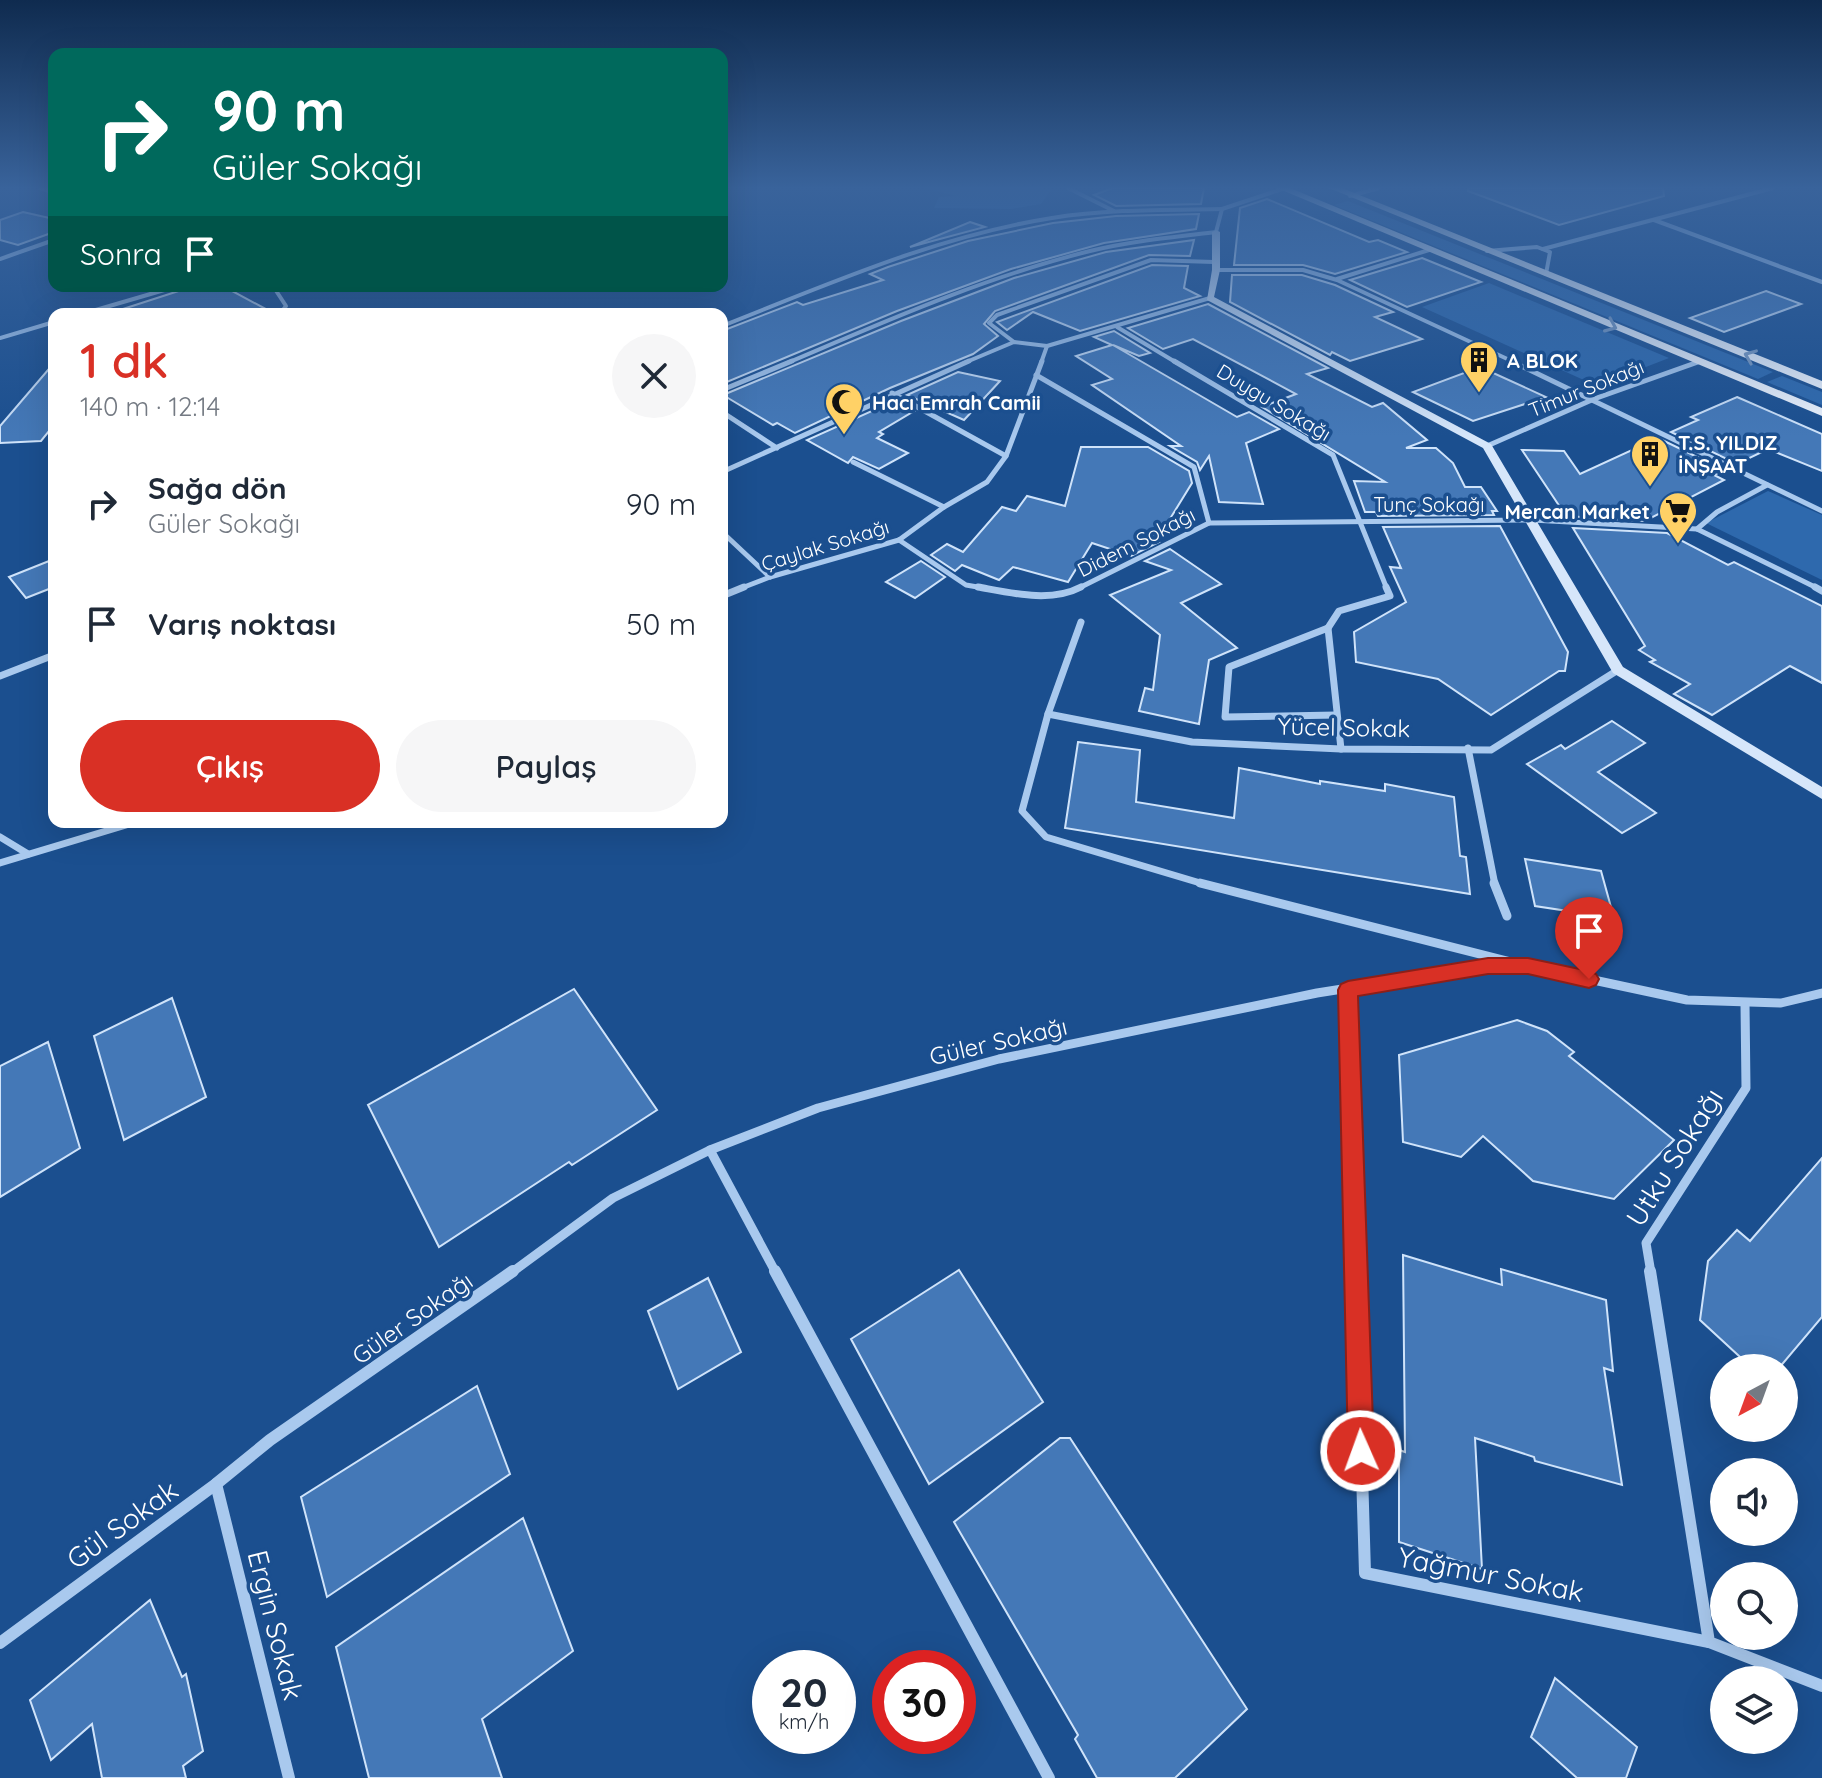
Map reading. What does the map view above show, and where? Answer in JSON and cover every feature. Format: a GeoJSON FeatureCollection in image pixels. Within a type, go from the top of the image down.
{"type":"FeatureCollection","features":[{"type":"Feature","properties":{"kind":"main road"},"geometry":{"type":"LineString","coordinates":[[1479,271],[1822,412]]}},
{"type":"Feature","properties":{"kind":"main road"},"geometry":{"type":"LineString","coordinates":[[1538,271],[1822,385]]}},
{"type":"Feature","properties":{"kind":"street"},"geometry":{"type":"LineString","coordinates":[[728,324],[866,271]]}},
{"type":"Feature","properties":{"kind":"street"},"geometry":{"type":"LineString","coordinates":[[728,388],[989,281],[1025,271]]}},
{"type":"Feature","properties":{"kind":"street"},"geometry":{"type":"LineString","coordinates":[[1014,342],[989,323],[997,315],[1120,271]]}},
{"type":"Feature","properties":{"kind":"street"},"geometry":{"type":"LineString","coordinates":[[1210,298],[1214,271]]}},
{"type":"Feature","properties":{"kind":"street"},"geometry":{"type":"LineString","coordinates":[[1306,271],[1337,280],[1594,399],[1822,511]]}},
{"type":"Feature","properties":{"kind":"street"},"geometry":{"type":"LineString","coordinates":[[1337,280],[1365,271]]}},
{"type":"Feature","properties":{"kind":"street"},"geometry":{"type":"LineString","coordinates":[[1792,271],[1822,282]]}},
{"type":"Feature","properties":{"kind":"street"},"geometry":{"type":"LineString","coordinates":[[103,308],[157,292]]}},
{"type":"Feature","properties":{"kind":"street"},"geometry":{"type":"LineString","coordinates":[[728,469],[892,393],[1014,342],[1047,346],[1210,298],[1487,446],[1618,670],[1822,794]]}},
{"type":"Feature","properties":{"kind":"street"},"geometry":{"type":"LineString","coordinates":[[0,338],[48,324]]}},
{"type":"Feature","properties":{"kind":"street","name":"Duygu Sokağı"},"geometry":{"type":"LineString","coordinates":[[1117,327],[1333,455],[1390,596],[1339,611],[1328,628],[1229,667],[1225,717]]}},
{"type":"Feature","properties":{"kind":"street","name":"Çaylak Sokağı"},"geometry":{"type":"LineString","coordinates":[[728,594],[770,577],[899,540],[944,507],[987,482],[1006,456],[1047,346]]}},
{"type":"Feature","properties":{"kind":"street","name":"Timur Sokağı"},"geometry":{"type":"LineString","coordinates":[[1487,446],[1594,399],[1698,362]]}},
{"type":"Feature","properties":{"kind":"street","name":"Didem Sokağı"},"geometry":{"type":"LineString","coordinates":[[899,540],[966,585],[1014,594],[1066,595],[1209,523],[1194,467],[1036,375]]}},
{"type":"Feature","properties":{"kind":"street"},"geometry":{"type":"LineString","coordinates":[[892,393],[1006,456]]}},
{"type":"Feature","properties":{"kind":"street"},"geometry":{"type":"LineString","coordinates":[[728,416],[777,448]]}},
{"type":"Feature","properties":{"kind":"street"},"geometry":{"type":"LineString","coordinates":[[853,462],[944,507]]}},
{"type":"Feature","properties":{"kind":"street"},"geometry":{"type":"LineString","coordinates":[[1767,485],[1717,512],[1697,529],[1822,591]]}},
{"type":"Feature","properties":{"kind":"street","name":"Tunç Sokağı"},"geometry":{"type":"LineString","coordinates":[[1209,523],[1532,520],[1697,529]]}},
{"type":"Feature","properties":{"kind":"street"},"geometry":{"type":"LineString","coordinates":[[728,538],[770,577]]}},
{"type":"Feature","properties":{"kind":"street"},"geometry":{"type":"LineString","coordinates":[[1081,622],[1048,714],[1022,811],[1046,837],[1235,894],[1528,966]]}},
{"type":"Feature","properties":{"kind":"street"},"geometry":{"type":"LineString","coordinates":[[1328,628],[1341,749]]}},
{"type":"Feature","properties":{"kind":"street"},"geometry":{"type":"LineString","coordinates":[[0,676],[48,657]]}},
{"type":"Feature","properties":{"kind":"street","name":"Yücel Sokak"},"geometry":{"type":"LineString","coordinates":[[1048,714],[1192,742],[1341,749],[1491,750],[1618,670]]}},
{"type":"Feature","properties":{"kind":"street","name":"Yücel Sokak"},"geometry":{"type":"LineString","coordinates":[[1225,717],[1336,715]]}},
{"type":"Feature","properties":{"kind":"street"},"geometry":{"type":"LineString","coordinates":[[1468,748],[1492,877],[1507,916]]}},
{"type":"Feature","properties":{"kind":"street"},"geometry":{"type":"LineString","coordinates":[[0,863],[116,828]]}},
{"type":"Feature","properties":{"kind":"street"},"geometry":{"type":"LineString","coordinates":[[0,837],[28,854]]}},
{"type":"Feature","properties":{"kind":"street","name":"Güler Sokağı"},"geometry":{"type":"LineString","coordinates":[[270,1440],[446,1320],[613,1198],[710,1150],[818,1108],[999,1059],[1317,993],[1488,966],[1528,966],[1687,1000],[1781,1003],[1821,993]]}},
{"type":"Feature","properties":{"kind":"street","name":"Yağmur Sokak"},"geometry":{"type":"LineString","coordinates":[[1348,990],[1365,1573],[1709,1642]]}},
{"type":"Feature","properties":{"kind":"street","name":"Utku Sokağı"},"geometry":{"type":"LineString","coordinates":[[1709,1642],[1646,1243],[1746,1088],[1745,1004]]}},
{"type":"Feature","properties":{"kind":"street"},"geometry":{"type":"LineString","coordinates":[[710,1150],[1049,1778]]}},
{"type":"Feature","properties":{"kind":"street","name":"Gül Sokak"},"geometry":{"type":"LineString","coordinates":[[0,1643],[216,1484],[270,1440]]}},
{"type":"Feature","properties":{"kind":"street","name":"Ergin Sokak"},"geometry":{"type":"LineString","coordinates":[[216,1484],[289,1778]]}},
{"type":"Feature","properties":{"kind":"street"},"geometry":{"type":"LineString","coordinates":[[1709,1642],[1822,1686]]}},
{"type":"Feature","properties":{"kind":"shaded area"},"geometry":{"type":"Polygon","coordinates":[[[1495,271],[1522,271],[1773,372],[1758,379],[1495,271]]]}},
{"type":"Feature","properties":{"kind":"shaded area"},"geometry":{"type":"Polygon","coordinates":[[[1489,283],[1669,358],[1597,386],[1422,307],[1489,283]]]}},
{"type":"Feature","properties":{"kind":"shaded area"},"geometry":{"type":"Polygon","coordinates":[[[1782,376],[1822,392],[1822,405],[1767,382],[1782,376]]]}},
{"type":"Feature","properties":{"kind":"shaded area"},"geometry":{"type":"Polygon","coordinates":[[[1768,491],[1822,515],[1822,580],[1706,523],[1768,491]]]}},
{"type":"Feature","properties":{"kind":"building"},"geometry":{"type":"Polygon","coordinates":[[[878,271],[1006,271],[897,311],[728,381],[728,329],[797,302],[803,305],[883,280],[870,274],[878,271]]]}},
{"type":"Feature","properties":{"kind":"building"},"geometry":{"type":"Polygon","coordinates":[[[1039,271],[1105,271],[995,311],[984,324],[998,336],[973,354],[890,388],[795,433],[777,423],[773,425],[728,398],[728,393],[1014,278],[1039,271]]]}},
{"type":"Feature","properties":{"kind":"building"},"geometry":{"type":"Polygon","coordinates":[[[1136,271],[1187,271],[1184,288],[1200,296],[1080,331],[1033,312],[1007,330],[997,322],[1136,271]]]}},
{"type":"Feature","properties":{"kind":"building"},"geometry":{"type":"Polygon","coordinates":[[[1380,271],[1454,271],[1481,282],[1407,307],[1350,280],[1380,271]]]}},
{"type":"Feature","properties":{"kind":"building"},"geometry":{"type":"Polygon","coordinates":[[[1232,275],[1302,275],[1335,285],[1393,312],[1375,317],[1422,339],[1350,361],[1332,352],[1330,355],[1230,302],[1232,275]]]}},
{"type":"Feature","properties":{"kind":"building"},"geometry":{"type":"Polygon","coordinates":[[[1766,291],[1801,304],[1724,332],[1690,318],[1766,291]]]}},
{"type":"Feature","properties":{"kind":"building"},"geometry":{"type":"Polygon","coordinates":[[[175,292],[234,292],[264,308],[126,308],[175,292]]]}},
{"type":"Feature","properties":{"kind":"building"},"geometry":{"type":"Polygon","coordinates":[[[1208,304],[1328,368],[1307,374],[1372,407],[1383,403],[1427,440],[1406,448],[1436,448],[1453,463],[1465,487],[1481,487],[1497,511],[1492,511],[1494,515],[1378,516],[1376,512],[1365,512],[1354,481],[1385,482],[1262,407],[1296,394],[1193,339],[1163,349],[1128,328],[1208,304]]]}},
{"type":"Feature","properties":{"kind":"building"},"geometry":{"type":"Polygon","coordinates":[[[1114,331],[1150,353],[1139,356],[1113,345],[1237,417],[1249,412],[1279,429],[1246,443],[1263,504],[1219,502],[1209,456],[1200,470],[1197,462],[1170,446],[1181,446],[1092,385],[1112,379],[1076,356],[1112,345],[1094,337],[1114,331]]]}},
{"type":"Feature","properties":{"kind":"building","name":"A BLOK"},"geometry":{"type":"Polygon","coordinates":[[[1480,367],[1546,397],[1473,421],[1413,392],[1480,367]]]}},
{"type":"Feature","properties":{"kind":"building"},"geometry":{"type":"Polygon","coordinates":[[[48,370],[48,432],[41,441],[0,443],[0,426],[48,370]]]}},
{"type":"Feature","properties":{"kind":"building"},"geometry":{"type":"Polygon","coordinates":[[[958,372],[1000,381],[964,420],[907,395],[958,372]]]}},
{"type":"Feature","properties":{"kind":"building"},"geometry":{"type":"Polygon","coordinates":[[[1737,397],[1822,434],[1822,471],[1768,449],[1737,464],[1671,432],[1698,420],[1691,417],[1737,397]]]}},
{"type":"Feature","properties":{"kind":"building"},"geometry":{"type":"Polygon","coordinates":[[[894,401],[914,411],[879,432],[883,434],[877,438],[908,453],[879,469],[853,457],[848,463],[807,440],[894,401]]]}},
{"type":"Feature","properties":{"kind":"building"},"geometry":{"type":"Polygon","coordinates":[[[1658,438],[1724,470],[1714,475],[1724,480],[1645,521],[1566,516],[1522,450],[1564,451],[1580,474],[1658,438]]]}},
{"type":"Feature","properties":{"kind":"building"},"geometry":{"type":"Polygon","coordinates":[[[1081,447],[1148,447],[1189,471],[1192,483],[1157,540],[1159,542],[1131,556],[1092,543],[1068,582],[1013,567],[999,580],[962,565],[955,571],[931,555],[947,544],[963,552],[1002,507],[1016,511],[1027,496],[1065,506],[1081,447]]]}},
{"type":"Feature","properties":{"kind":"building"},"geometry":{"type":"Polygon","coordinates":[[[1500,526],[1568,652],[1565,671],[1559,671],[1491,715],[1438,679],[1356,662],[1354,632],[1406,602],[1390,567],[1401,568],[1383,527],[1500,526]]]}},
{"type":"Feature","properties":{"kind":"building"},"geometry":{"type":"Polygon","coordinates":[[[1573,528],[1667,533],[1728,565],[1734,562],[1822,606],[1822,683],[1790,666],[1712,715],[1674,694],[1690,684],[1650,662],[1655,660],[1639,650],[1645,646],[1573,528]]]}},
{"type":"Feature","properties":{"kind":"building"},"geometry":{"type":"Polygon","coordinates":[[[1170,549],[1221,584],[1181,603],[1237,648],[1209,660],[1199,724],[1139,711],[1145,688],[1153,690],[1160,635],[1110,595],[1171,570],[1145,561],[1170,549]]]}},
{"type":"Feature","properties":{"kind":"building"},"geometry":{"type":"Polygon","coordinates":[[[48,561],[48,589],[26,598],[9,577],[48,561]]]}},
{"type":"Feature","properties":{"kind":"building"},"geometry":{"type":"Polygon","coordinates":[[[921,561],[945,577],[915,598],[886,582],[921,561]]]}},
{"type":"Feature","properties":{"kind":"building"},"geometry":{"type":"Polygon","coordinates":[[[1612,721],[1645,743],[1598,772],[1656,813],[1622,833],[1527,764],[1561,745],[1565,749],[1612,721]]]}},
{"type":"Feature","properties":{"kind":"building"},"geometry":{"type":"Polygon","coordinates":[[[1078,742],[1140,750],[1136,802],[1234,818],[1239,768],[1320,784],[1320,781],[1385,791],[1385,784],[1454,797],[1460,856],[1466,857],[1470,894],[1065,828],[1078,742]]]}},
{"type":"Feature","properties":{"kind":"building"},"geometry":{"type":"Polygon","coordinates":[[[1525,859],[1601,871],[1614,918],[1535,906],[1525,859]]]}},
{"type":"Feature","properties":{"kind":"building"},"geometry":{"type":"Polygon","coordinates":[[[574,989],[657,1110],[572,1165],[569,1162],[439,1247],[368,1105],[574,989]]]}},
{"type":"Feature","properties":{"kind":"building"},"geometry":{"type":"Polygon","coordinates":[[[172,998],[206,1097],[124,1140],[94,1036],[172,998]]]}},
{"type":"Feature","properties":{"kind":"building"},"geometry":{"type":"Polygon","coordinates":[[[1517,1020],[1547,1031],[1574,1052],[1569,1056],[1674,1140],[1614,1199],[1533,1181],[1483,1136],[1461,1157],[1403,1142],[1399,1055],[1517,1020]]]}},
{"type":"Feature","properties":{"kind":"building"},"geometry":{"type":"Polygon","coordinates":[[[48,1042],[80,1148],[0,1197],[0,1066],[48,1042]]]}},
{"type":"Feature","properties":{"kind":"building"},"geometry":{"type":"Polygon","coordinates":[[[1822,1158],[1822,1317],[1791,1354],[1737,1354],[1700,1320],[1708,1261],[1737,1230],[1750,1241],[1822,1158]]]}},
{"type":"Feature","properties":{"kind":"building"},"geometry":{"type":"Polygon","coordinates":[[[1403,1255],[1502,1285],[1501,1269],[1606,1300],[1613,1371],[1604,1368],[1622,1485],[1535,1461],[1534,1457],[1475,1438],[1482,1569],[1399,1542],[1399,1450],[1405,1452],[1403,1255]]]}},
{"type":"Feature","properties":{"kind":"building"},"geometry":{"type":"Polygon","coordinates":[[[959,1270],[1043,1402],[929,1484],[851,1339],[959,1270]]]}},
{"type":"Feature","properties":{"kind":"building"},"geometry":{"type":"Polygon","coordinates":[[[708,1278],[741,1352],[678,1389],[648,1311],[708,1278]]]}},
{"type":"Feature","properties":{"kind":"building"},"geometry":{"type":"Polygon","coordinates":[[[477,1386],[510,1474],[327,1597],[301,1497],[477,1386]]]}},
{"type":"Feature","properties":{"kind":"building"},"geometry":{"type":"Polygon","coordinates":[[[1060,1438],[1070,1438],[1247,1709],[1175,1778],[1097,1778],[1075,1739],[1078,1735],[954,1522],[1060,1438]]]}},
{"type":"Feature","properties":{"kind":"building"},"geometry":{"type":"Polygon","coordinates":[[[523,1518],[573,1651],[482,1719],[502,1778],[369,1778],[336,1647],[523,1518]]]}},
{"type":"Feature","properties":{"kind":"building"},"geometry":{"type":"Polygon","coordinates":[[[150,1600],[182,1677],[186,1674],[203,1751],[183,1766],[186,1778],[102,1778],[92,1724],[51,1760],[30,1700],[150,1600]]]}},
{"type":"Feature","properties":{"kind":"building"},"geometry":{"type":"Polygon","coordinates":[[[1555,1678],[1637,1747],[1626,1778],[1577,1778],[1531,1737],[1555,1678]]]}},
{"type":"Feature","properties":{"kind":"place","name":"A BLOK"},"geometry":{"type":"Point","coordinates":[1479,394]}},
{"type":"Feature","properties":{"kind":"place","name":"Hacı Emrah Camii"},"geometry":{"type":"Point","coordinates":[844,436]}},
{"type":"Feature","properties":{"kind":"place","name":"T.S. YILDIZ İNŞAAT"},"geometry":{"type":"Point","coordinates":[1650,488]}},
{"type":"Feature","properties":{"kind":"place","name":"Mercan Market"},"geometry":{"type":"Point","coordinates":[1678,545]}},
{"type":"Feature","properties":{"kind":"route"},"geometry":{"type":"LineString","coordinates":[[1361,1451],[1348,990],[1488,966],[1528,966],[1589,979]]}}]}
